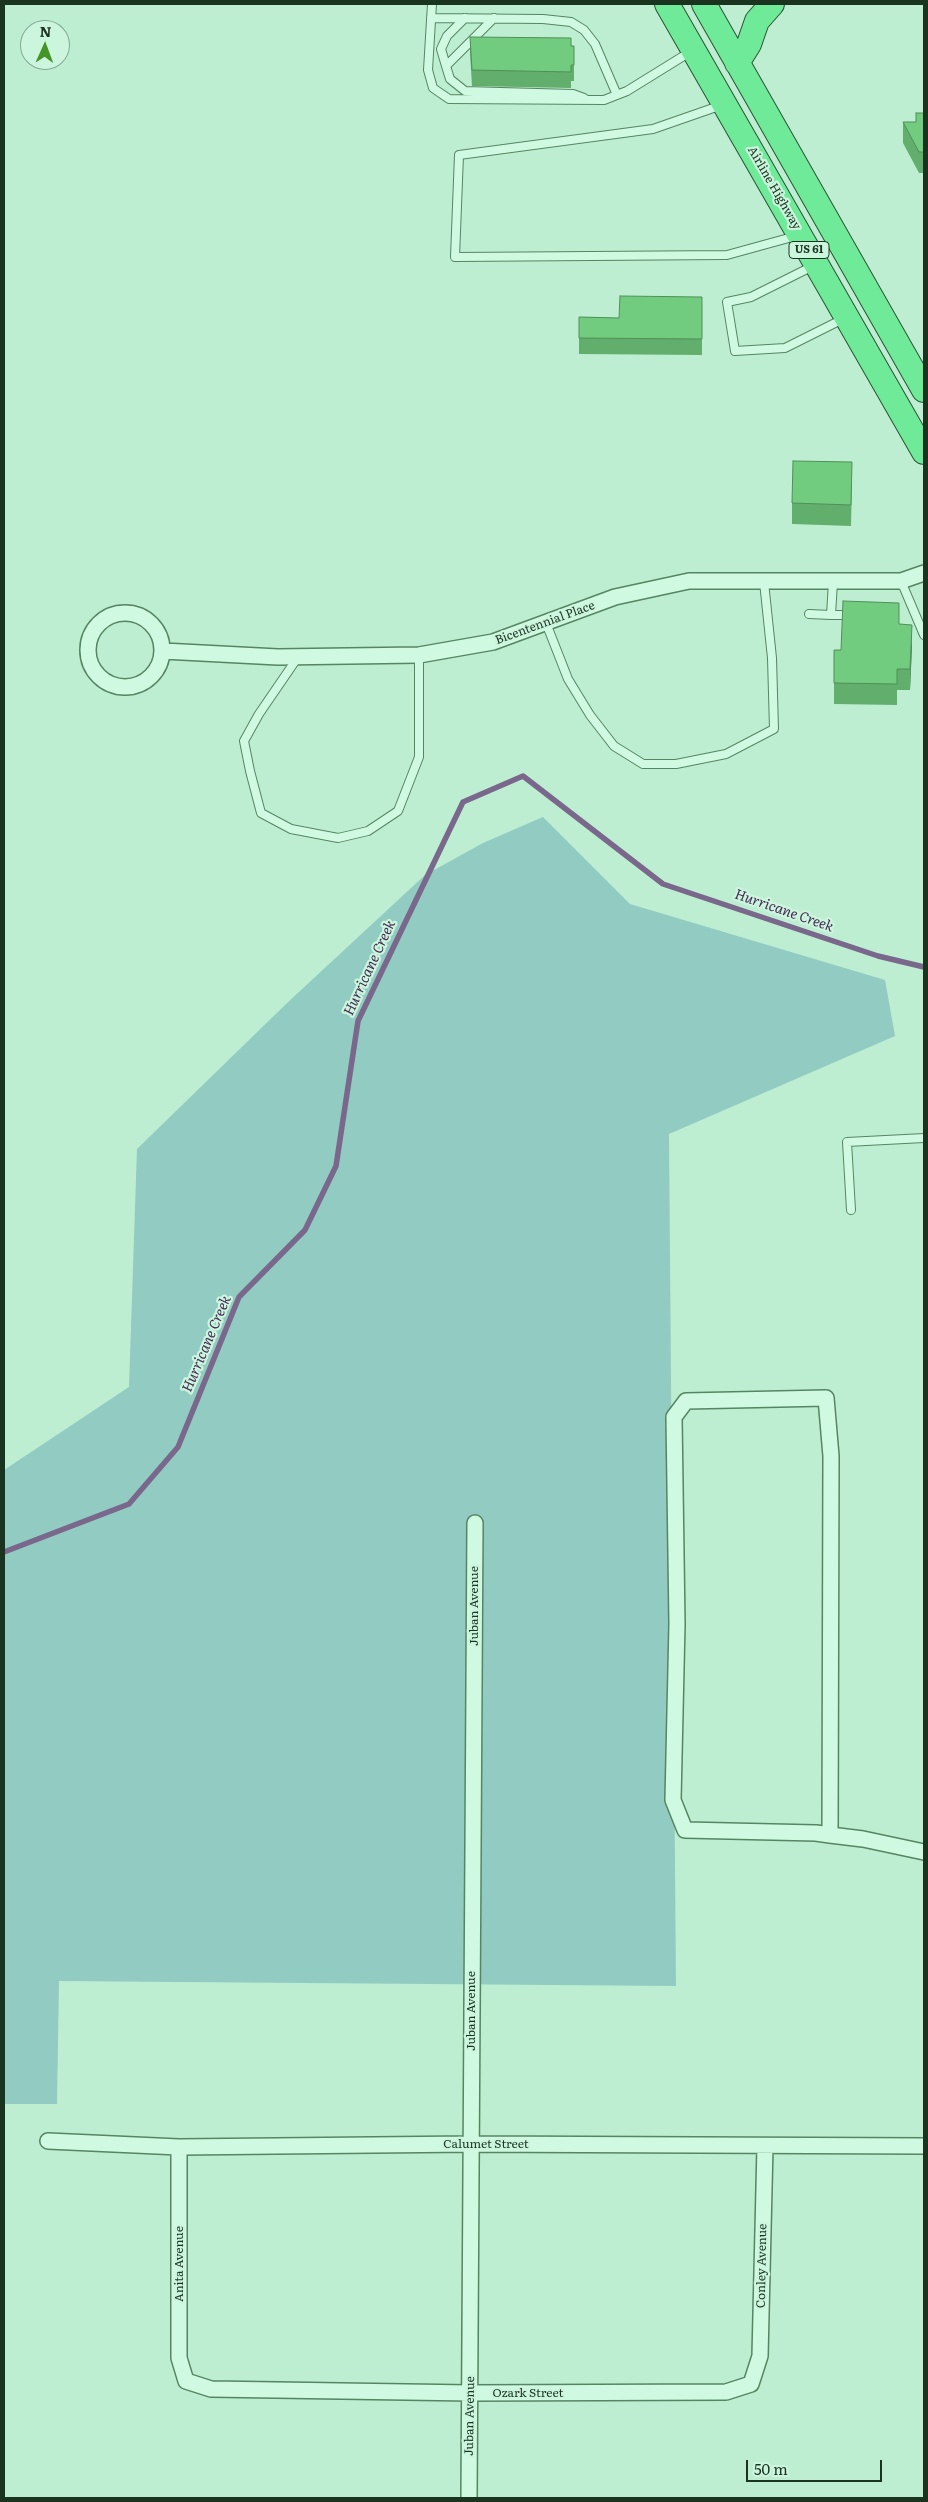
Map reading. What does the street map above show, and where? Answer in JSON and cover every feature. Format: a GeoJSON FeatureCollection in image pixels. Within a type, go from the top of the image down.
{"type":"FeatureCollection","features":[{"type":"Feature","properties":{"kind":"highway","name":"Airline Highway"},"geometry":{"type":"LineString","coordinates":[[667,4],[924,452]]}},
{"type":"Feature","properties":{"kind":"highway","name":"US 61"},"geometry":{"type":"LineString","coordinates":[[704,4],[924,388]]}},
{"type":"Feature","properties":{"kind":"highway"},"geometry":{"type":"LineString","coordinates":[[738,63],[749,44],[757,21],[772,4]]}},
{"type":"Feature","properties":{"kind":"highway"},"geometry":{"type":"LineString","coordinates":[[800,235],[829,223]]}},
{"type":"Feature","properties":{"kind":"street","name":"Bicentennial Place"},"geometry":{"type":"LineString","coordinates":[[163,651],[299,656],[419,656],[493,642],[615,597],[688,581],[902,581],[924,573]]}},
{"type":"Feature","properties":{"kind":"street"},"geometry":{"type":"LineString","coordinates":[[125,613],[140,616],[152,624],[160,636],[163,651],[160,665],[151,677],[139,685],[124,688],[110,685],[98,676],[90,664],[87,650],[90,635],[98,623],[111,615],[125,613]]}},
{"type":"Feature","properties":{"kind":"street"},"geometry":{"type":"LineString","coordinates":[[830,1835],[831,1456],[826,1398],[686,1401],[674,1416],[677,1624],[673,1800],[686,1830],[830,1835],[863,1839],[924,1852]]}},
{"type":"Feature","properties":{"kind":"street","name":"Juban Avenue"},"geometry":{"type":"LineString","coordinates":[[469,2498],[475,1524]]}},
{"type":"Feature","properties":{"kind":"street","name":"Calumet Street"},"geometry":{"type":"LineString","coordinates":[[48,2141],[179,2148],[470,2144],[924,2146]]}},
{"type":"Feature","properties":{"kind":"street","name":"Conley Avenue"},"geometry":{"type":"LineString","coordinates":[[751,2384],[760,2356],[765,2146]]}},
{"type":"Feature","properties":{"kind":"street","name":"Anita Avenue"},"geometry":{"type":"LineString","coordinates":[[179,2148],[179,2358],[186,2381]]}},
{"type":"Feature","properties":{"kind":"street","name":"Ozark Street"},"geometry":{"type":"LineString","coordinates":[[186,2381],[211,2389],[471,2393],[726,2392],[751,2384]]}},
{"type":"Feature","properties":{"kind":"lane"},"geometry":{"type":"LineString","coordinates":[[432,4],[428,70],[433,88],[449,99],[604,100],[694,49]]}},
{"type":"Feature","properties":{"kind":"lane"},"geometry":{"type":"LineString","coordinates":[[431,18],[494,18],[571,22],[584,30],[595,44],[617,94]]}},
{"type":"Feature","properties":{"kind":"lane"},"geometry":{"type":"LineString","coordinates":[[465,18],[447,36],[441,49],[450,79],[465,91],[573,94],[591,100]]}},
{"type":"Feature","properties":{"kind":"lane"},"geometry":{"type":"LineString","coordinates":[[446,66],[494,18]]}},
{"type":"Feature","properties":{"kind":"lane"},"geometry":{"type":"LineString","coordinates":[[726,104],[653,129],[458,155],[455,257],[727,255],[800,235]]}},
{"type":"Feature","properties":{"kind":"lane"},"geometry":{"type":"LineString","coordinates":[[817,264],[751,297],[726,302],[735,351],[785,348],[847,317]]}},
{"type":"Feature","properties":{"kind":"lane"},"geometry":{"type":"LineString","coordinates":[[902,581],[924,634]]}},
{"type":"Feature","properties":{"kind":"lane"},"geometry":{"type":"LineString","coordinates":[[546,623],[568,679],[590,715],[614,746],[643,764],[676,764],[726,754],[774,729],[772,658],[764,582]]}},
{"type":"Feature","properties":{"kind":"lane"},"geometry":{"type":"LineString","coordinates":[[832,615],[833,582]]}},
{"type":"Feature","properties":{"kind":"lane"},"geometry":{"type":"LineString","coordinates":[[809,614],[852,615]]}},
{"type":"Feature","properties":{"kind":"lane"},"geometry":{"type":"LineString","coordinates":[[299,656],[259,714],[244,741],[250,771],[261,813],[291,829],[338,838],[368,831],[398,811],[419,757],[419,656]]}},
{"type":"Feature","properties":{"kind":"lane"},"geometry":{"type":"LineString","coordinates":[[851,1210],[846,1142],[924,1138]]}},
{"type":"Feature","properties":{"kind":"shaded area"},"geometry":{"type":"Polygon","coordinates":[[[543,817],[630,904],[885,980],[895,1036],[669,1134],[676,1986],[59,1981],[57,2104],[4,2104],[4,1470],[129,1387],[137,1149],[286,1004],[425,875],[483,843],[543,817]]]}},
{"type":"Feature","properties":{"kind":"building"},"geometry":{"type":"Polygon","coordinates":[[[470,37],[571,38],[571,46],[574,46],[574,65],[571,65],[571,72],[472,70],[470,37]]]}},
{"type":"Feature","properties":{"kind":"building"},"geometry":{"type":"Polygon","coordinates":[[[916,113],[924,113],[924,152],[919,152],[903,122],[916,122],[916,113]]]}},
{"type":"Feature","properties":{"kind":"building"},"geometry":{"type":"Polygon","coordinates":[[[620,296],[702,297],[702,339],[579,338],[579,317],[619,318],[620,296]]]}},
{"type":"Feature","properties":{"kind":"building"},"geometry":{"type":"Polygon","coordinates":[[[793,461],[852,462],[851,505],[792,503],[793,461]]]}},
{"type":"Feature","properties":{"kind":"building"},"geometry":{"type":"Polygon","coordinates":[[[843,601],[899,603],[899,624],[912,625],[910,669],[897,669],[897,684],[834,683],[834,650],[841,650],[843,601]]]}},
{"type":"Feature","properties":{"kind":"waterway","name":"Hurricane Creek"},"geometry":{"type":"LineString","coordinates":[[4,1552],[129,1504],[178,1447],[239,1297],[305,1230],[336,1166],[358,1021],[463,802],[523,776],[663,884],[878,956],[924,967]]}}]}
